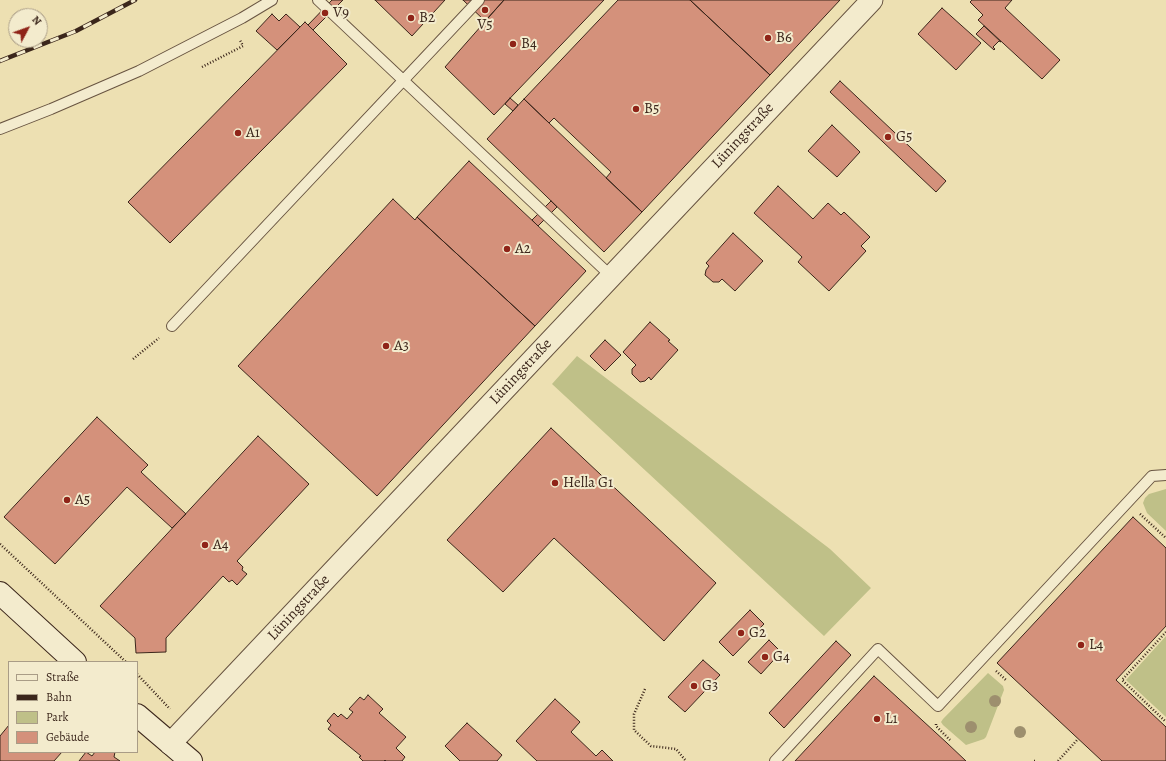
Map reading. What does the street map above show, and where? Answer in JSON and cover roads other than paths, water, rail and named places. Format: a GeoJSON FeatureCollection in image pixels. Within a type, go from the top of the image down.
{"type":"FeatureCollection","features":[{"type":"Feature","properties":{"kind":"street","name":"Lüningstraße"},"geometry":{"type":"LineString","coordinates":[[170,744],[872,0]]}},
{"type":"Feature","properties":{"kind":"street"},"geometry":{"type":"LineString","coordinates":[[0,593],[74,661]]}},
{"type":"Feature","properties":{"kind":"street"},"geometry":{"type":"LineString","coordinates":[[138,716],[191,761]]}},
{"type":"Feature","properties":{"kind":"lane"},"geometry":{"type":"LineString","coordinates":[[0,129],[139,72],[272,0]]}},
{"type":"Feature","properties":{"kind":"lane"},"geometry":{"type":"LineString","coordinates":[[318,0],[402,81],[611,276]]}},
{"type":"Feature","properties":{"kind":"lane"},"geometry":{"type":"LineString","coordinates":[[172,326],[479,0]]}},
{"type":"Feature","properties":{"kind":"lane"},"geometry":{"type":"LineString","coordinates":[[775,761],[878,650],[938,706],[1152,476],[1166,475]]}},
{"type":"Feature","properties":{"kind":"railway"},"geometry":{"type":"LineString","coordinates":[[0,61],[76,31],[135,0]]}},
{"type":"Feature","properties":{"kind":"place","name":"V5"},"geometry":{"type":"Point","coordinates":[485,10]}},
{"type":"Feature","properties":{"kind":"place","name":"V9"},"geometry":{"type":"Point","coordinates":[325,13]}},
{"type":"Feature","properties":{"kind":"place","name":"B2"},"geometry":{"type":"Point","coordinates":[411,18]}},
{"type":"Feature","properties":{"kind":"place","name":"B6"},"geometry":{"type":"Point","coordinates":[768,38]}},
{"type":"Feature","properties":{"kind":"place","name":"B4"},"geometry":{"type":"Point","coordinates":[513,44]}},
{"type":"Feature","properties":{"kind":"place","name":"B5"},"geometry":{"type":"Point","coordinates":[636,109]}},
{"type":"Feature","properties":{"kind":"place","name":"A1"},"geometry":{"type":"Point","coordinates":[238,133]}},
{"type":"Feature","properties":{"kind":"place","name":"G5"},"geometry":{"type":"Point","coordinates":[888,137]}},
{"type":"Feature","properties":{"kind":"place","name":"A2"},"geometry":{"type":"Point","coordinates":[507,249]}},
{"type":"Feature","properties":{"kind":"place","name":"A3"},"geometry":{"type":"Point","coordinates":[386,346]}},
{"type":"Feature","properties":{"kind":"place","name":"Hella G1"},"geometry":{"type":"Point","coordinates":[555,483]}},
{"type":"Feature","properties":{"kind":"place","name":"A5"},"geometry":{"type":"Point","coordinates":[67,500]}},
{"type":"Feature","properties":{"kind":"place","name":"A4"},"geometry":{"type":"Point","coordinates":[205,545]}},
{"type":"Feature","properties":{"kind":"place","name":"G2"},"geometry":{"type":"Point","coordinates":[741,633]}},
{"type":"Feature","properties":{"kind":"place","name":"L4"},"geometry":{"type":"Point","coordinates":[1081,645]}},
{"type":"Feature","properties":{"kind":"place","name":"G4"},"geometry":{"type":"Point","coordinates":[765,657]}},
{"type":"Feature","properties":{"kind":"place","name":"G3"},"geometry":{"type":"Point","coordinates":[694,686]}},
{"type":"Feature","properties":{"kind":"place","name":"L1"},"geometry":{"type":"Point","coordinates":[877,719]}}]}
